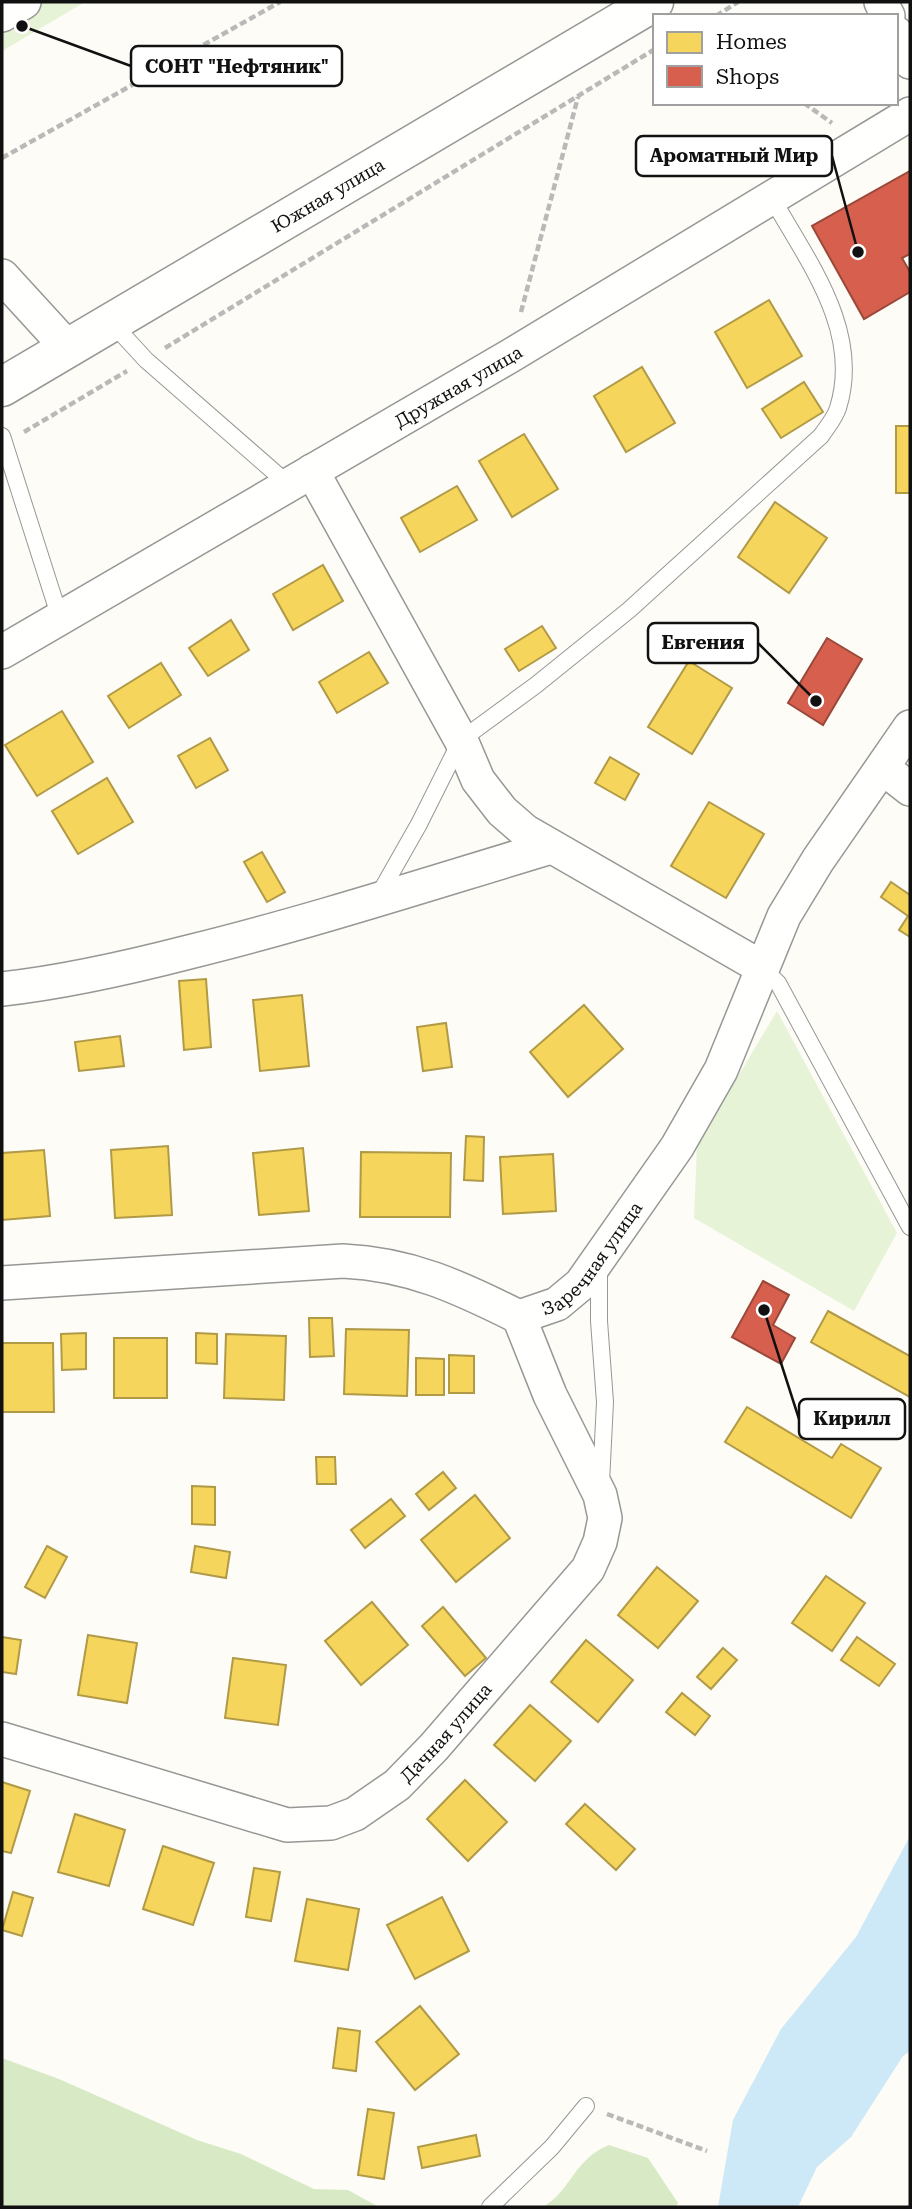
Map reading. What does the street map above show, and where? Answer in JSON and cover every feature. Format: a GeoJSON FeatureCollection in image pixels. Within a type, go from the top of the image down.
{"type":"FeatureCollection","features":[{"type":"Feature","properties":{"kind":"street"},"geometry":{"type":"LineString","coordinates":[[2,15],[24,2]]}},
{"type":"Feature","properties":{"kind":"street","name":"Южная улица"},"geometry":{"type":"LineString","coordinates":[[2,387],[654,2]]}},
{"type":"Feature","properties":{"kind":"street"},"geometry":{"type":"LineString","coordinates":[[898,37],[910,62]]}},
{"type":"Feature","properties":{"kind":"street","name":"Дружная улица"},"geometry":{"type":"LineString","coordinates":[[2,652],[510,356],[910,114]]}},
{"type":"Feature","properties":{"kind":"street"},"geometry":{"type":"LineString","coordinates":[[2,276],[67,347]]}},
{"type":"Feature","properties":{"kind":"street"},"geometry":{"type":"LineString","coordinates":[[300,477],[461,740],[478,780],[502,811],[551,847],[761,967]]}},
{"type":"Feature","properties":{"kind":"street","name":"Заречная улица"},"geometry":{"type":"LineString","coordinates":[[2,1283],[342,1261],[379,1262],[416,1271],[519,1317],[557,1304],[581,1284],[599,1261],[677,1147],[721,1070],[784,916],[817,860],[910,727]]}},
{"type":"Feature","properties":{"kind":"street"},"geometry":{"type":"LineString","coordinates":[[883,768],[910,789]]}},
{"type":"Feature","properties":{"kind":"street"},"geometry":{"type":"LineString","coordinates":[[2,989],[48,984],[116,971],[318,918],[551,847]]}},
{"type":"Feature","properties":{"kind":"street","name":"Дачная улица"},"geometry":{"type":"LineString","coordinates":[[2,1739],[287,1825],[331,1823],[355,1814],[397,1785],[434,1747],[588,1569],[600,1542],[605,1518],[600,1495],[550,1395],[519,1317]]}},
{"type":"Feature","properties":{"kind":"lane"},"geometry":{"type":"LineString","coordinates":[[375,900],[419,824],[461,740],[536,685],[629,610],[821,436],[838,410],[843,379],[842,337],[830,300],[772,198]]}},
{"type":"Feature","properties":{"kind":"lane"},"geometry":{"type":"LineString","coordinates":[[110,321],[146,359],[300,477]]}},
{"type":"Feature","properties":{"kind":"lane"},"geometry":{"type":"LineString","coordinates":[[3,440],[60,618]]}},
{"type":"Feature","properties":{"kind":"lane"},"geometry":{"type":"LineString","coordinates":[[761,967],[778,983],[910,1227]]}},
{"type":"Feature","properties":{"kind":"lane"},"geometry":{"type":"LineString","coordinates":[[599,1261],[598,1321],[605,1402],[600,1495]]}},
{"type":"Feature","properties":{"kind":"lane"},"geometry":{"type":"LineString","coordinates":[[489,2207],[552,2147],[586,2106]]}},
{"type":"Feature","properties":{"kind":"path"},"geometry":{"type":"LineString","coordinates":[[2,158],[280,2]]}},
{"type":"Feature","properties":{"kind":"path"},"geometry":{"type":"LineString","coordinates":[[719,14],[738,2]]}},
{"type":"Feature","properties":{"kind":"path"},"geometry":{"type":"LineString","coordinates":[[3,440],[146,359],[526,125],[578,97],[653,50]]}},
{"type":"Feature","properties":{"kind":"path"},"geometry":{"type":"LineString","coordinates":[[510,356],[578,97]]}},
{"type":"Feature","properties":{"kind":"path"},"geometry":{"type":"LineString","coordinates":[[586,2106],[706,2151]]}},
{"type":"Feature","properties":{"kind":"green space"},"geometry":{"type":"Polygon","coordinates":[[[2,2],[85,2],[2,51],[2,2]]]}},
{"type":"Feature","properties":{"kind":"green space"},"geometry":{"type":"Polygon","coordinates":[[[777,1011],[897,1233],[854,1311],[694,1218],[697,1145],[777,1011]]]}},
{"type":"Feature","properties":{"kind":"green space"},"geometry":{"type":"Polygon","coordinates":[[[2,2058],[59,2079],[197,2140],[241,2154],[314,2189],[348,2190],[379,2207],[2,2207],[2,2058]]]}},
{"type":"Feature","properties":{"kind":"green space"},"geometry":{"type":"Polygon","coordinates":[[[609,2145],[648,2158],[678,2203],[676,2207],[543,2207],[560,2193],[588,2158],[609,2145]]]}},
{"type":"Feature","properties":{"kind":"water"},"geometry":{"type":"Polygon","coordinates":[[[910,1836],[910,2051],[903,2056],[851,2137],[817,2167],[798,2207],[718,2207],[733,2120],[781,2029],[856,1937],[910,1836]]]}},
{"type":"Feature","properties":{"kind":"building: Homes"},"geometry":{"type":"Polygon","coordinates":[[[769,300],[802,356],[747,388],[715,332],[769,300]]]}},
{"type":"Feature","properties":{"kind":"building: Homes"},"geometry":{"type":"Polygon","coordinates":[[[642,367],[675,423],[626,452],[594,396],[642,367]]]}},
{"type":"Feature","properties":{"kind":"building: Homes"},"geometry":{"type":"Polygon","coordinates":[[[804,382],[823,412],[781,438],[762,409],[804,382]]]}},
{"type":"Feature","properties":{"kind":"building: Homes"},"geometry":{"type":"Polygon","coordinates":[[[896,426],[910,426],[910,493],[896,493],[896,426]]]}},
{"type":"Feature","properties":{"kind":"building: Homes"},"geometry":{"type":"Polygon","coordinates":[[[524,434],[558,489],[512,517],[479,461],[524,434]]]}},
{"type":"Feature","properties":{"kind":"building: Homes"},"geometry":{"type":"Polygon","coordinates":[[[457,486],[477,520],[420,552],[401,518],[457,486]]]}},
{"type":"Feature","properties":{"kind":"building: Homes"},"geometry":{"type":"Polygon","coordinates":[[[775,502],[827,538],[789,593],[738,557],[775,502]]]}},
{"type":"Feature","properties":{"kind":"building: Homes"},"geometry":{"type":"Polygon","coordinates":[[[323,565],[343,601],[293,630],[273,594],[323,565]]]}},
{"type":"Feature","properties":{"kind":"building: Homes"},"geometry":{"type":"Polygon","coordinates":[[[231,620],[249,650],[208,676],[189,648],[231,620]]]}},
{"type":"Feature","properties":{"kind":"building: Homes"},"geometry":{"type":"Polygon","coordinates":[[[542,626],[556,648],[519,671],[505,649],[542,626]]]}},
{"type":"Feature","properties":{"kind":"building: Homes"},"geometry":{"type":"Polygon","coordinates":[[[369,652],[388,683],[337,713],[319,682],[369,652]]]}},
{"type":"Feature","properties":{"kind":"building: Homes"},"geometry":{"type":"Polygon","coordinates":[[[689,661],[732,688],[692,754],[648,727],[689,661]]]}},
{"type":"Feature","properties":{"kind":"building: Homes"},"geometry":{"type":"Polygon","coordinates":[[[161,663],[181,695],[129,728],[108,696],[161,663]]]}},
{"type":"Feature","properties":{"kind":"building: Homes"},"geometry":{"type":"Polygon","coordinates":[[[62,711],[93,762],[37,796],[5,745],[62,711]]]}},
{"type":"Feature","properties":{"kind":"building: Homes"},"geometry":{"type":"Polygon","coordinates":[[[210,738],[228,770],[196,788],[178,756],[210,738]]]}},
{"type":"Feature","properties":{"kind":"building: Homes"},"geometry":{"type":"Polygon","coordinates":[[[610,757],[639,774],[625,800],[595,783],[610,757]]]}},
{"type":"Feature","properties":{"kind":"building: Homes"},"geometry":{"type":"Polygon","coordinates":[[[107,778],[133,822],[78,854],[52,811],[107,778]]]}},
{"type":"Feature","properties":{"kind":"building: Homes"},"geometry":{"type":"Polygon","coordinates":[[[709,802],[764,834],[726,898],[671,866],[709,802]]]}},
{"type":"Feature","properties":{"kind":"building: Homes"},"geometry":{"type":"Polygon","coordinates":[[[262,852],[285,892],[267,902],[244,862],[262,852]]]}},
{"type":"Feature","properties":{"kind":"building: Homes"},"geometry":{"type":"Polygon","coordinates":[[[891,882],[910,895],[910,937],[899,930],[908,916],[881,897],[891,882]]]}},
{"type":"Feature","properties":{"kind":"building: Homes"},"geometry":{"type":"Polygon","coordinates":[[[206,979],[211,1047],[184,1050],[179,981],[206,979]]]}},
{"type":"Feature","properties":{"kind":"building: Homes"},"geometry":{"type":"Polygon","coordinates":[[[302,995],[309,1066],[260,1071],[253,1000],[302,995]]]}},
{"type":"Feature","properties":{"kind":"building: Homes"},"geometry":{"type":"Polygon","coordinates":[[[584,1005],[623,1049],[568,1097],[530,1052],[584,1005]]]}},
{"type":"Feature","properties":{"kind":"building: Homes"},"geometry":{"type":"Polygon","coordinates":[[[446,1023],[452,1067],[423,1071],[417,1027],[446,1023]]]}},
{"type":"Feature","properties":{"kind":"building: Homes"},"geometry":{"type":"Polygon","coordinates":[[[120,1036],[124,1066],[79,1071],[75,1042],[120,1036]]]}},
{"type":"Feature","properties":{"kind":"building: Homes"},"geometry":{"type":"Polygon","coordinates":[[[466,1136],[484,1137],[483,1181],[464,1180],[466,1136]]]}},
{"type":"Feature","properties":{"kind":"building: Homes"},"geometry":{"type":"Polygon","coordinates":[[[168,1146],[172,1215],[115,1218],[111,1150],[168,1146]]]}},
{"type":"Feature","properties":{"kind":"building: Homes"},"geometry":{"type":"Polygon","coordinates":[[[303,1148],[309,1211],[259,1215],[253,1153],[303,1148]]]}},
{"type":"Feature","properties":{"kind":"building: Homes"},"geometry":{"type":"Polygon","coordinates":[[[44,1150],[50,1216],[2,1220],[2,1153],[44,1150]]]}},
{"type":"Feature","properties":{"kind":"building: Homes"},"geometry":{"type":"Polygon","coordinates":[[[361,1152],[451,1153],[450,1217],[360,1217],[361,1152]]]}},
{"type":"Feature","properties":{"kind":"building: Homes"},"geometry":{"type":"Polygon","coordinates":[[[553,1154],[556,1211],[503,1214],[500,1157],[553,1154]]]}},
{"type":"Feature","properties":{"kind":"building: Homes"},"geometry":{"type":"Polygon","coordinates":[[[828,1311],[910,1356],[910,1397],[811,1342],[828,1311]]]}},
{"type":"Feature","properties":{"kind":"building: Homes"},"geometry":{"type":"Polygon","coordinates":[[[309,1318],[332,1318],[334,1356],[310,1357],[309,1318]]]}},
{"type":"Feature","properties":{"kind":"building: Homes"},"geometry":{"type":"Polygon","coordinates":[[[346,1329],[409,1330],[407,1396],[344,1394],[346,1329]]]}},
{"type":"Feature","properties":{"kind":"building: Homes"},"geometry":{"type":"Polygon","coordinates":[[[86,1333],[86,1369],[62,1370],[61,1334],[86,1333]]]}},
{"type":"Feature","properties":{"kind":"building: Homes"},"geometry":{"type":"Polygon","coordinates":[[[196,1333],[217,1334],[217,1364],[196,1363],[196,1333]]]}},
{"type":"Feature","properties":{"kind":"building: Homes"},"geometry":{"type":"Polygon","coordinates":[[[226,1334],[286,1336],[284,1400],[224,1398],[226,1334]]]}},
{"type":"Feature","properties":{"kind":"building: Homes"},"geometry":{"type":"Polygon","coordinates":[[[114,1338],[167,1338],[167,1398],[114,1398],[114,1338]]]}},
{"type":"Feature","properties":{"kind":"building: Homes"},"geometry":{"type":"Polygon","coordinates":[[[2,1343],[53,1343],[54,1412],[2,1412],[2,1343]]]}},
{"type":"Feature","properties":{"kind":"building: Homes"},"geometry":{"type":"Polygon","coordinates":[[[449,1355],[474,1356],[474,1393],[449,1393],[449,1355]]]}},
{"type":"Feature","properties":{"kind":"building: Homes"},"geometry":{"type":"Polygon","coordinates":[[[416,1358],[444,1359],[444,1395],[416,1395],[416,1358]]]}},
{"type":"Feature","properties":{"kind":"building: Homes"},"geometry":{"type":"Polygon","coordinates":[[[747,1407],[832,1458],[841,1444],[881,1468],[851,1518],[725,1442],[747,1407]]]}},
{"type":"Feature","properties":{"kind":"building: Homes"},"geometry":{"type":"Polygon","coordinates":[[[316,1457],[335,1457],[336,1484],[317,1484],[316,1457]]]}},
{"type":"Feature","properties":{"kind":"building: Homes"},"geometry":{"type":"Polygon","coordinates":[[[443,1472],[456,1488],[429,1510],[416,1494],[443,1472]]]}},
{"type":"Feature","properties":{"kind":"building: Homes"},"geometry":{"type":"Polygon","coordinates":[[[192,1486],[215,1487],[215,1525],[192,1524],[192,1486]]]}},
{"type":"Feature","properties":{"kind":"building: Homes"},"geometry":{"type":"Polygon","coordinates":[[[475,1495],[510,1538],[456,1582],[421,1540],[475,1495]]]}},
{"type":"Feature","properties":{"kind":"building: Homes"},"geometry":{"type":"Polygon","coordinates":[[[391,1499],[405,1516],[365,1548],[351,1530],[391,1499]]]}},
{"type":"Feature","properties":{"kind":"building: Homes"},"geometry":{"type":"Polygon","coordinates":[[[47,1546],[67,1557],[45,1598],[25,1587],[47,1546]]]}},
{"type":"Feature","properties":{"kind":"building: Homes"},"geometry":{"type":"Polygon","coordinates":[[[195,1546],[230,1552],[226,1578],[191,1572],[195,1546]]]}},
{"type":"Feature","properties":{"kind":"building: Homes"},"geometry":{"type":"Polygon","coordinates":[[[657,1567],[698,1601],[658,1648],[618,1615],[657,1567]]]}},
{"type":"Feature","properties":{"kind":"building: Homes"},"geometry":{"type":"Polygon","coordinates":[[[826,1576],[865,1603],[832,1651],[792,1623],[826,1576]]]}},
{"type":"Feature","properties":{"kind":"building: Homes"},"geometry":{"type":"Polygon","coordinates":[[[372,1602],[408,1645],[361,1685],[325,1641],[372,1602]]]}},
{"type":"Feature","properties":{"kind":"building: Homes"},"geometry":{"type":"Polygon","coordinates":[[[443,1607],[486,1658],[465,1676],[422,1626],[443,1607]]]}},
{"type":"Feature","properties":{"kind":"building: Homes"},"geometry":{"type":"Polygon","coordinates":[[[88,1635],[137,1643],[127,1703],[78,1695],[88,1635]]]}},
{"type":"Feature","properties":{"kind":"building: Homes"},"geometry":{"type":"Polygon","coordinates":[[[2,1637],[21,1640],[16,1674],[2,1672],[2,1637]]]}},
{"type":"Feature","properties":{"kind":"building: Homes"},"geometry":{"type":"Polygon","coordinates":[[[857,1637],[895,1664],[879,1686],[841,1660],[857,1637]]]}},
{"type":"Feature","properties":{"kind":"building: Homes"},"geometry":{"type":"Polygon","coordinates":[[[586,1640],[633,1680],[598,1722],[551,1682],[586,1640]]]}},
{"type":"Feature","properties":{"kind":"building: Homes"},"geometry":{"type":"Polygon","coordinates":[[[723,1648],[737,1660],[711,1689],[697,1677],[723,1648]]]}},
{"type":"Feature","properties":{"kind":"building: Homes"},"geometry":{"type":"Polygon","coordinates":[[[233,1658],[286,1665],[278,1725],[225,1718],[233,1658]]]}},
{"type":"Feature","properties":{"kind":"building: Homes"},"geometry":{"type":"Polygon","coordinates":[[[682,1693],[710,1716],[695,1735],[666,1712],[682,1693]]]}},
{"type":"Feature","properties":{"kind":"building: Homes"},"geometry":{"type":"Polygon","coordinates":[[[530,1705],[571,1741],[535,1781],[494,1745],[530,1705]]]}},
{"type":"Feature","properties":{"kind":"building: Homes"},"geometry":{"type":"Polygon","coordinates":[[[465,1780],[507,1822],[468,1861],[427,1819],[465,1780]]]}},
{"type":"Feature","properties":{"kind":"building: Homes"},"geometry":{"type":"Polygon","coordinates":[[[2,1782],[30,1791],[11,1853],[2,1851],[2,1782]]]}},
{"type":"Feature","properties":{"kind":"building: Homes"},"geometry":{"type":"Polygon","coordinates":[[[585,1804],[635,1849],[616,1870],[566,1824],[585,1804]]]}},
{"type":"Feature","properties":{"kind":"building: Homes"},"geometry":{"type":"Polygon","coordinates":[[[75,1814],[125,1830],[109,1886],[58,1872],[75,1814]]]}},
{"type":"Feature","properties":{"kind":"building: Homes"},"geometry":{"type":"Polygon","coordinates":[[[163,1846],[214,1863],[193,1925],[143,1909],[163,1846]]]}},
{"type":"Feature","properties":{"kind":"building: Homes"},"geometry":{"type":"Polygon","coordinates":[[[254,1868],[280,1872],[271,1921],[246,1917],[254,1868]]]}},
{"type":"Feature","properties":{"kind":"building: Homes"},"geometry":{"type":"Polygon","coordinates":[[[13,1892],[33,1898],[22,1936],[2,1930],[13,1892]]]}},
{"type":"Feature","properties":{"kind":"building: Homes"},"geometry":{"type":"Polygon","coordinates":[[[442,1897],[469,1951],[415,1979],[387,1925],[442,1897]]]}},
{"type":"Feature","properties":{"kind":"building: Homes"},"geometry":{"type":"Polygon","coordinates":[[[307,1899],[359,1909],[348,1970],[295,1961],[307,1899]]]}},
{"type":"Feature","properties":{"kind":"building: Homes"},"geometry":{"type":"Polygon","coordinates":[[[420,2006],[459,2054],[415,2090],[376,2042],[420,2006]]]}},
{"type":"Feature","properties":{"kind":"building: Homes"},"geometry":{"type":"Polygon","coordinates":[[[338,2028],[360,2031],[356,2071],[333,2068],[338,2028]]]}},
{"type":"Feature","properties":{"kind":"building: Homes"},"geometry":{"type":"Polygon","coordinates":[[[368,2109],[394,2113],[384,2179],[358,2175],[368,2109]]]}},
{"type":"Feature","properties":{"kind":"building: Homes"},"geometry":{"type":"Polygon","coordinates":[[[476,2135],[480,2156],[422,2168],[418,2147],[476,2135]]]}},
{"type":"Feature","properties":{"kind":"building: Shops"},"geometry":{"type":"Polygon","coordinates":[[[910,171],[910,254],[902,258],[910,272],[910,292],[864,319],[812,226],[910,171]]]}},
{"type":"Feature","properties":{"kind":"building: Shops"},"geometry":{"type":"Polygon","coordinates":[[[827,638],[862,659],[823,725],[788,703],[827,638]]]}},
{"type":"Feature","properties":{"kind":"building: Shops"},"geometry":{"type":"Polygon","coordinates":[[[763,1281],[789,1295],[773,1325],[795,1338],[781,1364],[732,1337],[763,1281]]]}},
{"type":"Feature","properties":{"kind":"place","name":"СОНТ \"Нефтяник\""},"geometry":{"type":"Point","coordinates":[22,26]}},
{"type":"Feature","properties":{"kind":"place","name":"Ароматный Мир"},"geometry":{"type":"Point","coordinates":[858,252]}},
{"type":"Feature","properties":{"kind":"place","name":"Евгения"},"geometry":{"type":"Point","coordinates":[816,701]}},
{"type":"Feature","properties":{"kind":"place","name":"Кирилл"},"geometry":{"type":"Point","coordinates":[764,1310]}}]}
